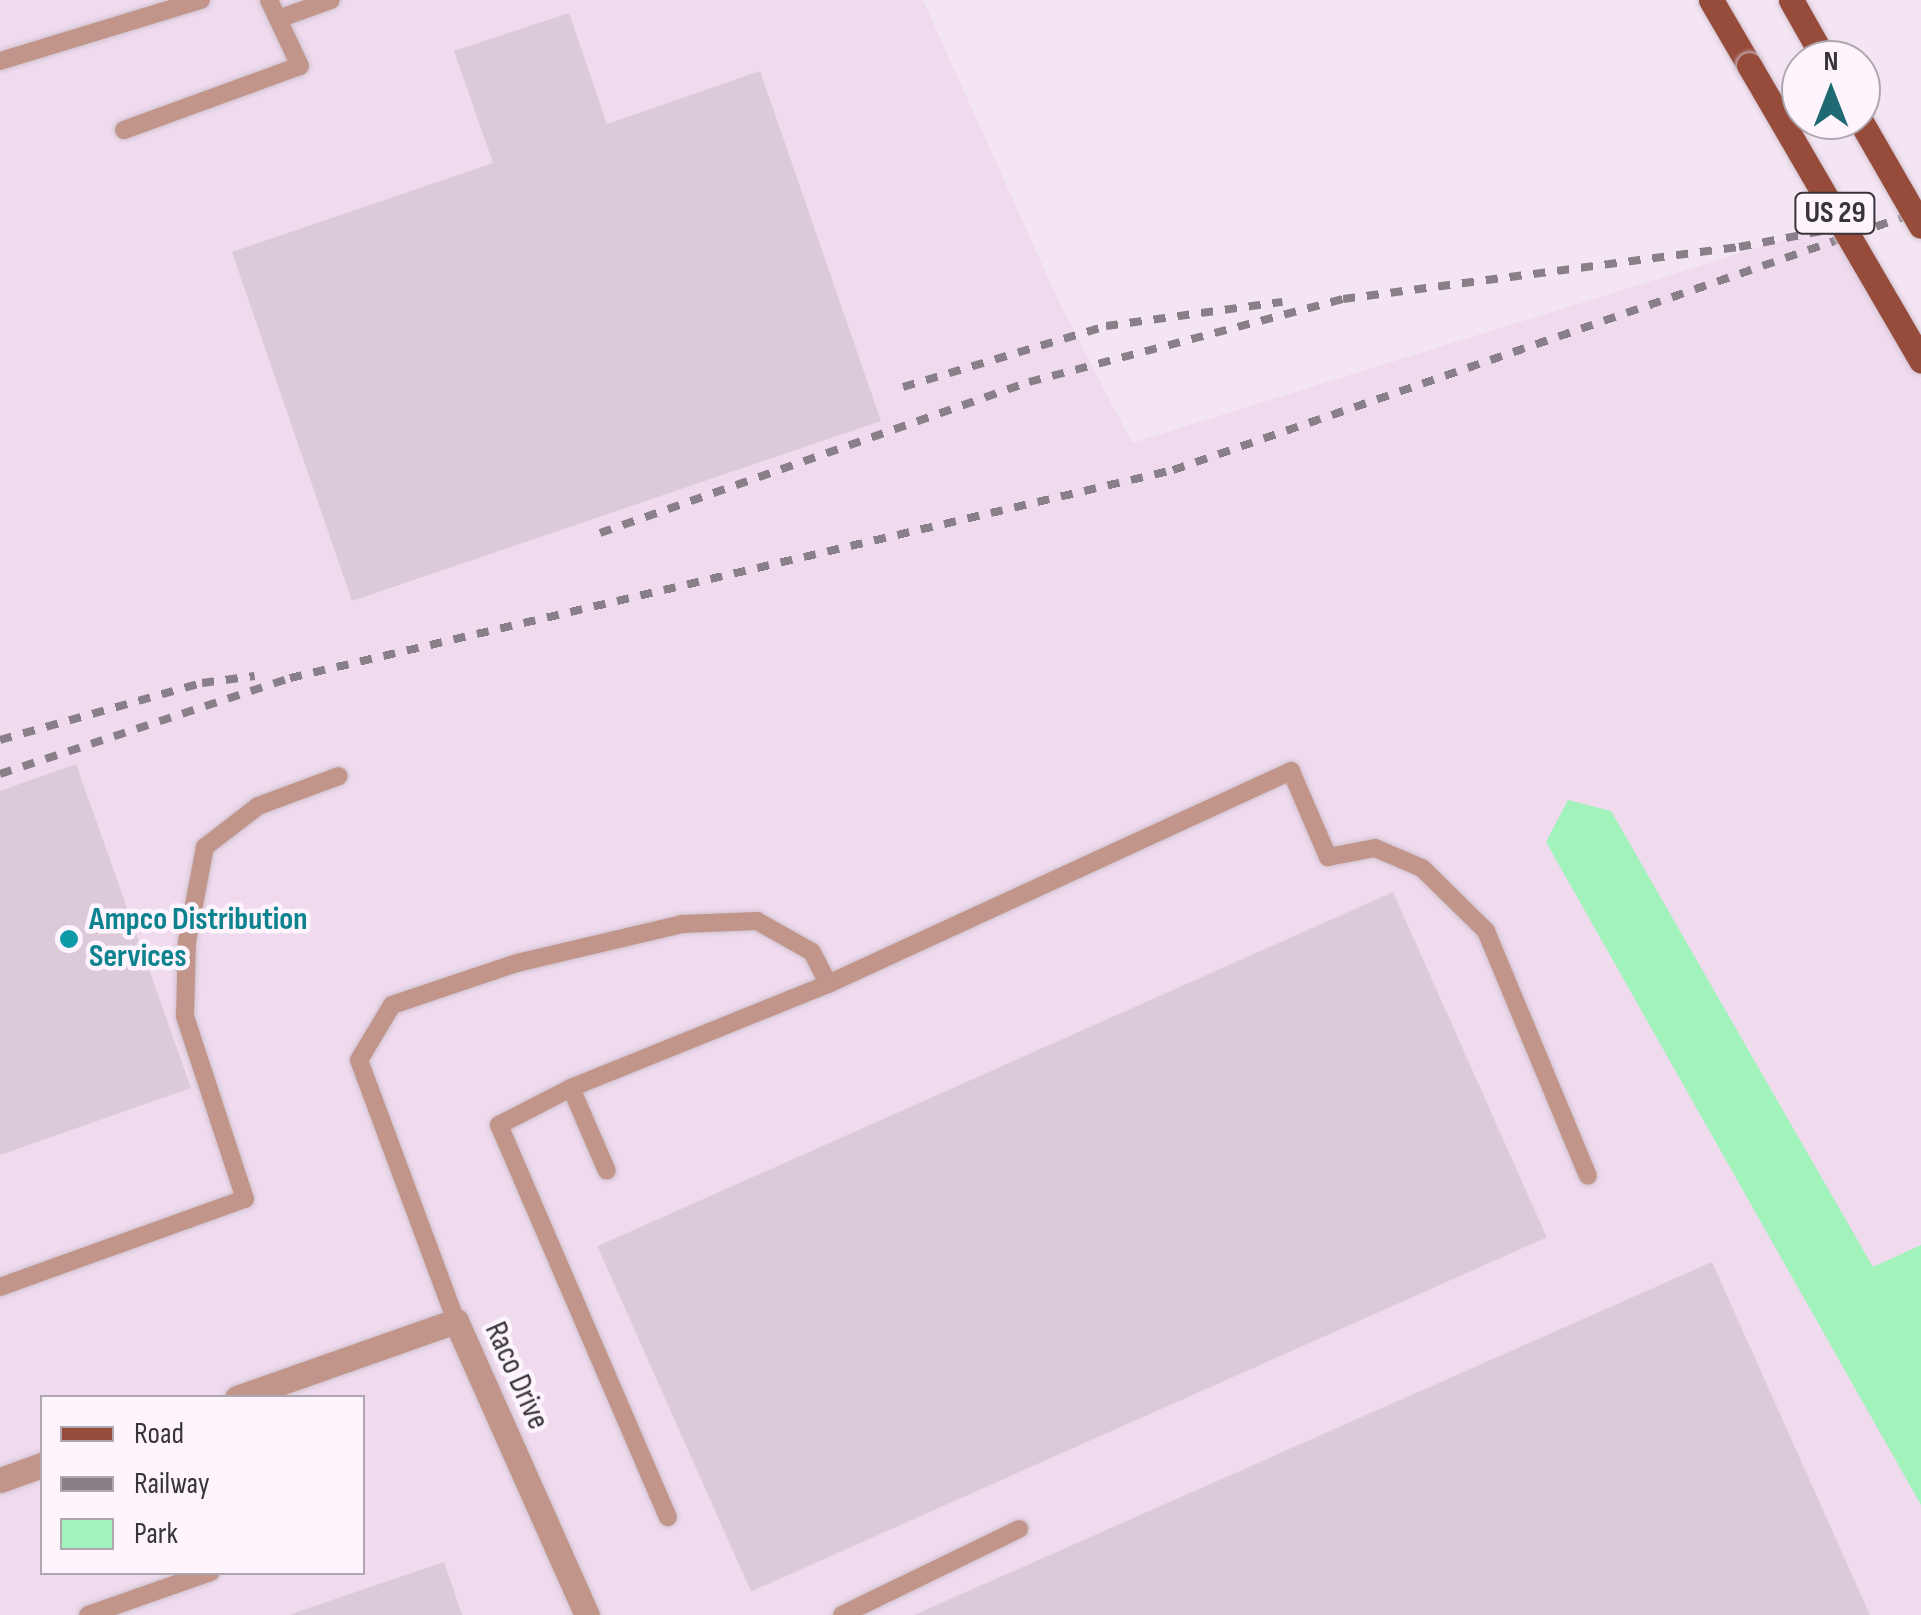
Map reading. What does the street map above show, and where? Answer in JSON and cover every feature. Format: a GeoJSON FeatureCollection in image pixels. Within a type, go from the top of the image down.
{"type":"FeatureCollection","features":[{"type":"Feature","properties":{"kind":"main road","name":"US 29"},"geometry":{"type":"LineString","coordinates":[[1711,0],[1921,362]]}},
{"type":"Feature","properties":{"kind":"main road"},"geometry":{"type":"LineString","coordinates":[[1791,0],[1813,40]]}},
{"type":"Feature","properties":{"kind":"main road","name":"US 29"},"geometry":{"type":"LineString","coordinates":[[1872,140],[1921,226]]}},
{"type":"Feature","properties":{"kind":"street","name":"Raco Drive"},"geometry":{"type":"LineString","coordinates":[[246,1395],[456,1321],[587,1615]]}},
{"type":"Feature","properties":{"kind":"street"},"geometry":{"type":"LineString","coordinates":[[0,1480],[40,1466]]}},
{"type":"Feature","properties":{"kind":"lane"},"geometry":{"type":"LineString","coordinates":[[0,61],[201,0]]}},
{"type":"Feature","properties":{"kind":"lane"},"geometry":{"type":"LineString","coordinates":[[124,130],[300,66],[269,0]]}},
{"type":"Feature","properties":{"kind":"lane"},"geometry":{"type":"LineString","coordinates":[[278,19],[330,0]]}},
{"type":"Feature","properties":{"kind":"lane"},"geometry":{"type":"LineString","coordinates":[[668,1516],[499,1125],[572,1088],[828,984],[1292,771],[1328,857],[1375,848],[1422,868],[1486,932],[1588,1176]]}},
{"type":"Feature","properties":{"kind":"lane"},"geometry":{"type":"LineString","coordinates":[[0,1288],[245,1199],[185,1016],[188,942],[206,847],[258,806],[338,776]]}},
{"type":"Feature","properties":{"kind":"lane"},"geometry":{"type":"LineString","coordinates":[[456,1321],[359,1060],[392,1005],[518,963],[682,924],[758,921],[812,952],[828,984]]}},
{"type":"Feature","properties":{"kind":"lane"},"geometry":{"type":"LineString","coordinates":[[572,1088],[608,1171]]}},
{"type":"Feature","properties":{"kind":"lane"},"geometry":{"type":"LineString","coordinates":[[842,1615],[1019,1529]]}},
{"type":"Feature","properties":{"kind":"lane"},"geometry":{"type":"LineString","coordinates":[[88,1615],[202,1575]]}},
{"type":"Feature","properties":{"kind":"shaded area"},"geometry":{"type":"Polygon","coordinates":[[[0,0],[923,0],[1059,302],[1132,443],[1847,220],[1921,369],[1921,1615],[0,1615],[0,0]]]}},
{"type":"Feature","properties":{"kind":"green space"},"geometry":{"type":"Polygon","coordinates":[[[1568,800],[1611,811],[1873,1267],[1921,1245],[1921,1505],[1546,842],[1568,800]]]}},
{"type":"Feature","properties":{"kind":"building"},"geometry":{"type":"Polygon","coordinates":[[[569,13],[607,124],[760,71],[881,421],[352,601],[232,252],[493,163],[454,51],[569,13]]]}},
{"type":"Feature","properties":{"kind":"building","name":"Ampco Distribution Services"},"geometry":{"type":"Polygon","coordinates":[[[76,764],[191,1088],[0,1155],[0,791],[76,764]]]}},
{"type":"Feature","properties":{"kind":"building"},"geometry":{"type":"Polygon","coordinates":[[[1393,892],[1547,1237],[751,1592],[597,1246],[1393,892]]]}},
{"type":"Feature","properties":{"kind":"building"},"geometry":{"type":"Polygon","coordinates":[[[1712,1262],[1870,1615],[914,1615],[1712,1262]]]}},
{"type":"Feature","properties":{"kind":"building"},"geometry":{"type":"Polygon","coordinates":[[[444,1562],[462,1615],[291,1615],[291,1614],[444,1562]]]}},
{"type":"Feature","properties":{"kind":"railway"},"geometry":{"type":"LineString","coordinates":[[0,774],[290,678],[1173,470],[1921,211]]}},
{"type":"Feature","properties":{"kind":"railway"},"geometry":{"type":"LineString","coordinates":[[600,533],[1029,382],[1343,299],[1739,247],[1838,228]]}},
{"type":"Feature","properties":{"kind":"railway"},"geometry":{"type":"LineString","coordinates":[[903,387],[1106,326],[1282,302]]}},
{"type":"Feature","properties":{"kind":"railway"},"geometry":{"type":"LineString","coordinates":[[0,740],[202,683],[255,676]]}},
{"type":"Feature","properties":{"kind":"place","name":"Ampco Distribution Services"},"geometry":{"type":"Point","coordinates":[69,939]}}]}
